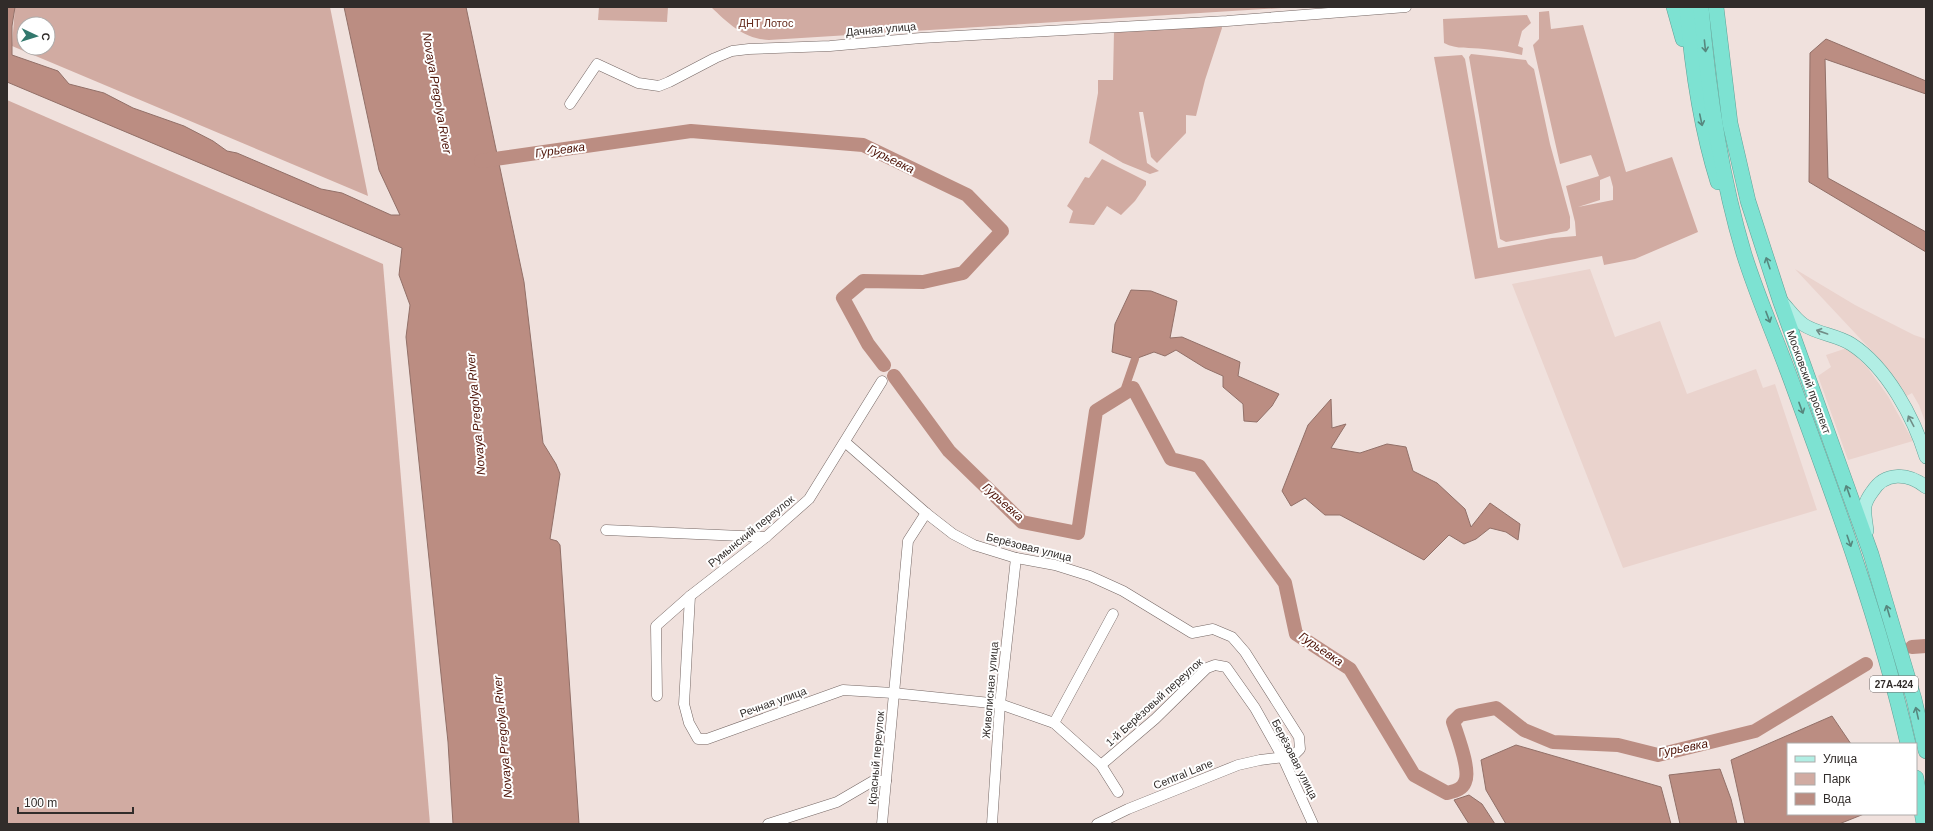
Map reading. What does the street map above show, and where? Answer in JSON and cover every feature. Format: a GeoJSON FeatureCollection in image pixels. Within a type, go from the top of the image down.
{"type":"FeatureCollection","features":[{"type":"Feature","properties":{"kind":"highway","name":"Московский проспект"},"geometry":{"type":"LineString","coordinates":[[1702,7],[1709,76],[1721,154],[1744,255],[1832,491],[1885,653],[1908,743]]}},
{"type":"Feature","properties":{"kind":"highway","name":"Московский проспект"},"geometry":{"type":"LineString","coordinates":[[1716,7],[1730,123],[1748,201],[1780,300],[1871,554],[1900,648],[1926,751]]}},
{"type":"Feature","properties":{"kind":"highway"},"geometry":{"type":"LineString","coordinates":[[1722,65],[1724,7]]}},
{"type":"Feature","properties":{"kind":"highway"},"geometry":{"type":"LineString","coordinates":[[1677,8],[1695,82],[1708,152],[1726,208],[1744,255]]}},
{"type":"Feature","properties":{"kind":"highway"},"geometry":{"type":"LineString","coordinates":[[1917,784],[1924,824]]}},
{"type":"Feature","properties":{"kind":"main road"},"geometry":{"type":"LineString","coordinates":[[1780,300],[1803,324],[1851,344],[1876,365],[1899,398],[1920,437],[1926,456]]}},
{"type":"Feature","properties":{"kind":"main road"},"geometry":{"type":"LineString","coordinates":[[1871,554],[1865,516],[1865,504],[1874,489],[1886,478],[1902,475],[1918,480],[1926,487]]}},
{"type":"Feature","properties":{"kind":"street","name":"Дачная улица"},"geometry":{"type":"LineString","coordinates":[[570,104],[597,64],[638,83],[659,86],[714,58],[732,51],[749,49],[830,46],[929,38],[1228,21],[1406,7]]}},
{"type":"Feature","properties":{"kind":"street","name":"Румынский переулок"},"geometry":{"type":"LineString","coordinates":[[657,696],[656,626],[690,596],[766,537],[809,499],[882,381]]}},
{"type":"Feature","properties":{"kind":"street","name":"Берёзовая улица"},"geometry":{"type":"LineString","coordinates":[[845,442],[926,513],[953,534],[974,545],[1016,558],[1055,565],[1090,576],[1123,591],[1192,633],[1213,629],[1232,637],[1245,652],[1299,737],[1300,749],[1297,753],[1293,756],[1283,758]]}},
{"type":"Feature","properties":{"kind":"street","name":"Красный переулок"},"geometry":{"type":"LineString","coordinates":[[882,824],[908,541],[926,513]]}},
{"type":"Feature","properties":{"kind":"street"},"geometry":{"type":"LineString","coordinates":[[606,530],[766,537]]}},
{"type":"Feature","properties":{"kind":"street","name":"Живописная улица"},"geometry":{"type":"LineString","coordinates":[[992,824],[1000,704],[1016,558]]}},
{"type":"Feature","properties":{"kind":"street","name":"Речная улица"},"geometry":{"type":"LineString","coordinates":[[690,596],[684,704],[689,723],[698,739],[707,738],[843,690],[893,693],[1000,704],[1054,723]]}},
{"type":"Feature","properties":{"kind":"street"},"geometry":{"type":"LineString","coordinates":[[1113,614],[1054,723],[1101,765],[1118,792]]}},
{"type":"Feature","properties":{"kind":"street","name":"1-й Берёзовый переулок"},"geometry":{"type":"LineString","coordinates":[[1101,765],[1155,719],[1207,668],[1215,665],[1226,667]]}},
{"type":"Feature","properties":{"kind":"street","name":"Берёзовая улица"},"geometry":{"type":"LineString","coordinates":[[1226,667],[1255,708],[1283,758],[1313,824]]}},
{"type":"Feature","properties":{"kind":"street","name":"Central Lane"},"geometry":{"type":"LineString","coordinates":[[1097,824],[1128,809],[1238,764],[1283,758]]}},
{"type":"Feature","properties":{"kind":"street"},"geometry":{"type":"LineString","coordinates":[[768,824],[837,802],[873,781],[886,781]]}},
{"type":"Feature","properties":{"kind":"shaded area"},"geometry":{"type":"Polygon","coordinates":[[[1590,269],[1615,337],[1660,321],[1687,394],[1756,369],[1763,388],[1775,384],[1817,510],[1623,568],[1512,284],[1590,269]]]}},
{"type":"Feature","properties":{"kind":"shaded area"},"geometry":{"type":"Polygon","coordinates":[[[1795,269],[1855,305],[1914,335],[1926,339],[1926,424],[1919,405],[1912,393],[1905,397],[1897,387],[1885,365],[1795,269]]]}},
{"type":"Feature","properties":{"kind":"shaded area"},"geometry":{"type":"Polygon","coordinates":[[[1847,348],[1867,367],[1888,396],[1913,441],[1848,460],[1818,376],[1831,367],[1826,355],[1847,348]]]}},
{"type":"Feature","properties":{"kind":"green space"},"geometry":{"type":"Polygon","coordinates":[[[15,7],[330,7],[368,196],[36,56],[56,56],[56,16],[16,16],[16,48],[12,46],[15,7]]]}},
{"type":"Feature","properties":{"kind":"green space"},"geometry":{"type":"Polygon","coordinates":[[[599,7],[668,7],[667,22],[598,20],[599,7]]]}},
{"type":"Feature","properties":{"kind":"green space","name":"ДНТ Лотос"},"geometry":{"type":"Polygon","coordinates":[[[711,7],[1297,7],[769,40],[744,34],[737,30],[711,7]]]}},
{"type":"Feature","properties":{"kind":"green space"},"geometry":{"type":"Polygon","coordinates":[[[1549,11],[1551,29],[1583,25],[1626,172],[1672,157],[1698,232],[1635,259],[1604,265],[1602,256],[1475,279],[1434,57],[1462,55],[1465,59],[1498,248],[1552,238],[1576,236],[1575,222],[1566,186],[1599,176],[1591,155],[1560,164],[1533,45],[1539,39],[1539,12],[1549,11]],[[1610,176],[1600,180],[1600,200],[1578,207],[1613,200],[1613,187],[1610,176]]]}},
{"type":"Feature","properties":{"kind":"green space"},"geometry":{"type":"Polygon","coordinates":[[[1527,15],[1531,23],[1522,31],[1518,46],[1523,48],[1522,55],[1479,48],[1459,47],[1444,43],[1443,19],[1527,15]]]}},
{"type":"Feature","properties":{"kind":"green space"},"geometry":{"type":"Polygon","coordinates":[[[1221,24],[1222,28],[1205,80],[1196,116],[1186,115],[1186,133],[1157,163],[1151,157],[1143,112],[1139,112],[1147,163],[1159,171],[1150,174],[1123,163],[1089,143],[1098,93],[1098,80],[1113,80],[1114,31],[1221,24]]]}},
{"type":"Feature","properties":{"kind":"green space"},"geometry":{"type":"Polygon","coordinates":[[[1471,54],[1526,60],[1534,69],[1550,144],[1570,217],[1570,228],[1567,231],[1506,242],[1500,239],[1469,57],[1471,54]]]}},
{"type":"Feature","properties":{"kind":"green space"},"geometry":{"type":"Polygon","coordinates":[[[7,100],[383,264],[430,824],[7,824],[7,100]]]}},
{"type":"Feature","properties":{"kind":"green space"},"geometry":{"type":"Polygon","coordinates":[[[1102,159],[1146,181],[1146,185],[1135,201],[1121,215],[1107,206],[1094,225],[1069,223],[1073,211],[1067,206],[1085,177],[1089,178],[1102,159]]]}},
{"type":"Feature","properties":{"kind":"water","name":"Novaya Pregolya River"},"geometry":{"type":"Polygon","coordinates":[[[7,7],[15,7],[12,26],[12,55],[58,71],[69,84],[104,93],[133,108],[184,126],[213,141],[227,151],[237,153],[321,189],[342,193],[391,215],[400,215],[379,170],[344,7],[466,7],[524,282],[543,443],[556,464],[560,474],[550,539],[557,541],[560,545],[579,824],[453,824],[448,742],[406,337],[410,305],[399,275],[402,248],[7,82],[7,7]]]}},
{"type":"Feature","properties":{"kind":"water"},"geometry":{"type":"Polygon","coordinates":[[[1826,39],[1926,81],[1926,94],[1825,59],[1828,178],[1926,232],[1926,252],[1809,182],[1810,53],[1826,39]]]}},
{"type":"Feature","properties":{"kind":"water"},"geometry":{"type":"Polygon","coordinates":[[[1131,290],[1151,291],[1177,301],[1170,338],[1182,337],[1240,362],[1238,376],[1279,394],[1272,406],[1257,422],[1244,421],[1243,404],[1223,387],[1223,376],[1205,368],[1176,350],[1165,356],[1154,352],[1135,359],[1112,352],[1115,324],[1131,290]]]}},
{"type":"Feature","properties":{"kind":"water"},"geometry":{"type":"Polygon","coordinates":[[[1331,399],[1332,428],[1346,424],[1331,448],[1360,453],[1387,444],[1406,447],[1413,471],[1437,483],[1465,509],[1471,527],[1490,503],[1520,524],[1518,540],[1506,532],[1490,528],[1476,539],[1464,544],[1449,535],[1424,560],[1340,515],[1325,515],[1305,498],[1291,506],[1282,491],[1308,425],[1331,399]]]}},
{"type":"Feature","properties":{"kind":"water"},"geometry":{"type":"Polygon","coordinates":[[[1832,716],[1850,743],[1787,743],[1787,815],[1862,815],[1839,824],[1745,824],[1731,760],[1832,716]]]}},
{"type":"Feature","properties":{"kind":"water"},"geometry":{"type":"Polygon","coordinates":[[[1516,745],[1661,787],[1671,824],[1506,824],[1486,790],[1481,760],[1516,745]]]}},
{"type":"Feature","properties":{"kind":"water"},"geometry":{"type":"Polygon","coordinates":[[[1720,769],[1731,799],[1737,824],[1680,824],[1669,775],[1720,769]]]}},
{"type":"Feature","properties":{"kind":"water"},"geometry":{"type":"Polygon","coordinates":[[[1469,795],[1482,804],[1495,824],[1469,824],[1454,800],[1469,795]]]}},
{"type":"Feature","properties":{"kind":"waterway","name":"Гурьевка"},"geometry":{"type":"LineString","coordinates":[[481,161],[691,131],[863,145],[967,195],[1002,231],[963,273],[923,282],[863,281],[843,298],[868,344],[884,365]]}},
{"type":"Feature","properties":{"kind":"waterway"},"geometry":{"type":"LineString","coordinates":[[1123,394],[1135,359]]}},
{"type":"Feature","properties":{"kind":"waterway","name":"Гурьевка"},"geometry":{"type":"LineString","coordinates":[[894,376],[949,451],[1022,522],[1078,533],[1096,411],[1133,388],[1171,459],[1199,466],[1285,583],[1296,634],[1350,669],[1414,775],[1447,793],[1458,790],[1462,787],[1466,777],[1463,752],[1453,722],[1460,715],[1496,708],[1524,730],[1553,742],[1618,745],[1658,755],[1755,731],[1866,664]]}},
{"type":"Feature","properties":{"kind":"waterway","name":"Гурьевка"},"geometry":{"type":"LineString","coordinates":[[1912,647],[1926,646]]}}]}
